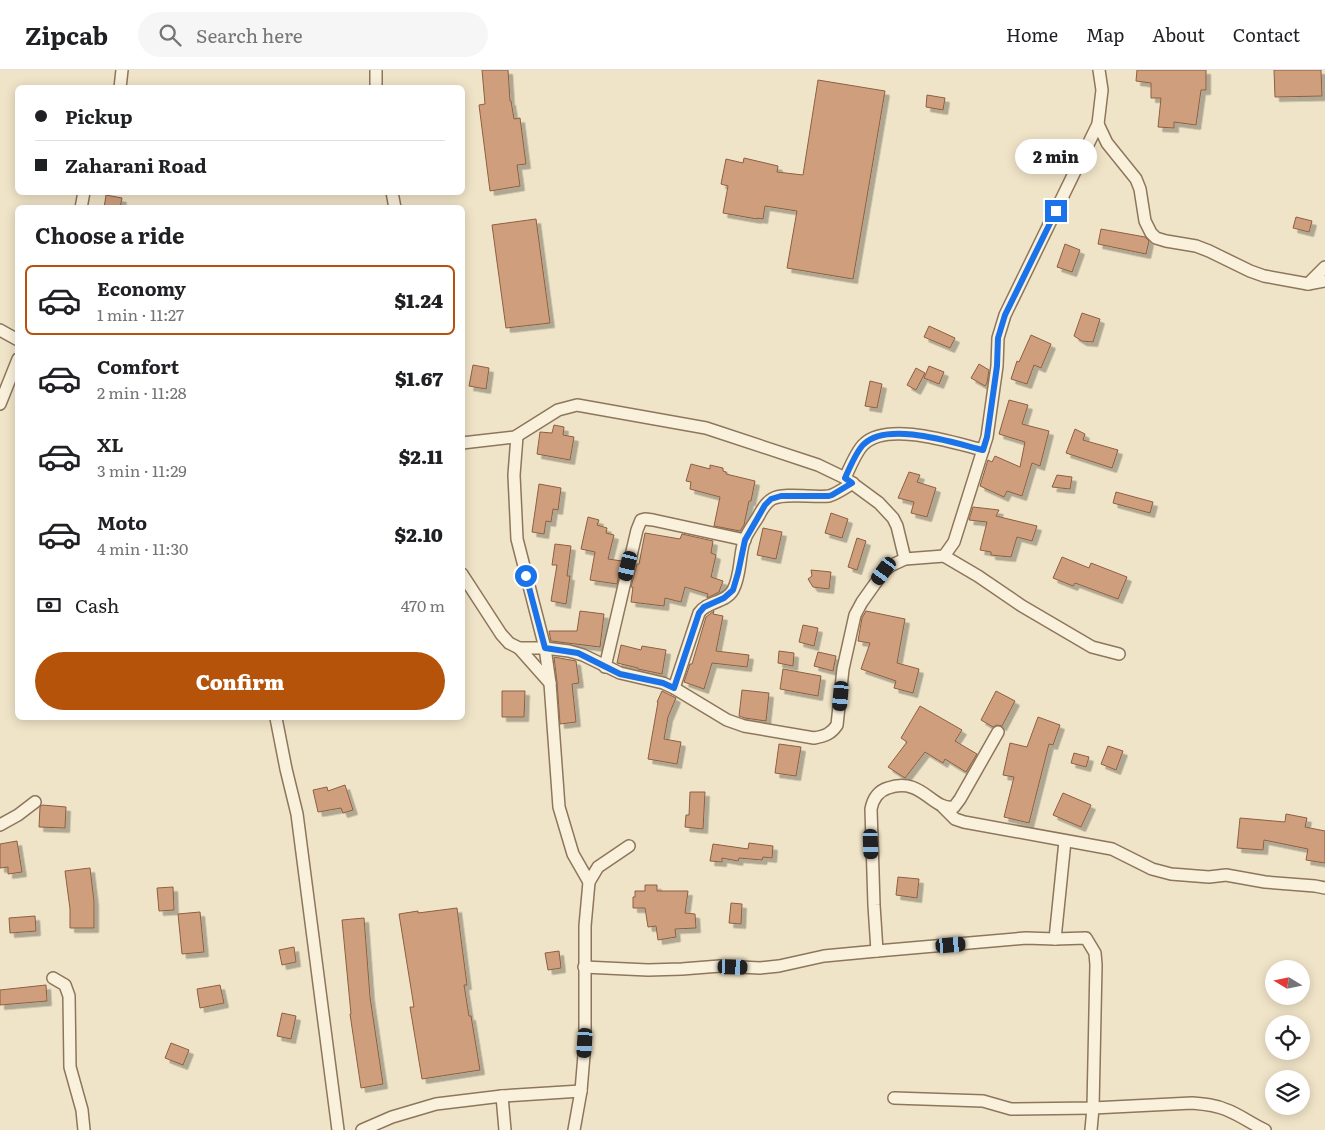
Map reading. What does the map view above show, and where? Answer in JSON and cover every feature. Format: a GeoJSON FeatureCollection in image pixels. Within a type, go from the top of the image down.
{"type":"FeatureCollection","features":[{"type":"Feature","properties":{"kind":"street"},"geometry":{"type":"LineString","coordinates":[[120,85],[122,70]]}},
{"type":"Feature","properties":{"kind":"street"},"geometry":{"type":"LineString","coordinates":[[376,70],[376,85]]}},
{"type":"Feature","properties":{"kind":"street"},"geometry":{"type":"LineString","coordinates":[[944,556],[954,542],[987,437],[997,366],[998,338],[1005,315],[1098,124],[1102,90],[1099,70]]}},
{"type":"Feature","properties":{"kind":"street"},"geometry":{"type":"LineString","coordinates":[[1098,124],[1107,143],[1136,180],[1140,190],[1145,221],[1156,238],[1196,246],[1258,274],[1308,284],[1325,281]]}},
{"type":"Feature","properties":{"kind":"street"},"geometry":{"type":"LineString","coordinates":[[1308,284],[1325,266]]}},
{"type":"Feature","properties":{"kind":"street"},"geometry":{"type":"LineString","coordinates":[[0,330],[15,338]]}},
{"type":"Feature","properties":{"kind":"street"},"geometry":{"type":"LineString","coordinates":[[0,404],[15,367]]}},
{"type":"Feature","properties":{"kind":"street"},"geometry":{"type":"LineString","coordinates":[[465,443],[515,437],[558,410],[577,405],[706,428],[818,465],[849,480],[879,503],[894,518],[905,559]]}},
{"type":"Feature","properties":{"kind":"street"},"geometry":{"type":"LineString","coordinates":[[674,688],[699,613],[704,607],[724,598],[733,590],[745,540],[765,505],[771,499],[781,496],[832,495],[849,480],[862,445],[884,435],[897,433],[914,435],[983,450]]}},
{"type":"Feature","properties":{"kind":"street"},"geometry":{"type":"LineString","coordinates":[[517,436],[514,474],[517,539],[545,648],[550,682],[559,807],[573,854],[589,882]]}},
{"type":"Feature","properties":{"kind":"street"},"geometry":{"type":"LineString","coordinates":[[605,667],[636,530],[641,520],[653,520],[745,540]]}},
{"type":"Feature","properties":{"kind":"street"},"geometry":{"type":"LineString","coordinates":[[465,578],[512,646],[578,653],[620,674],[663,683],[727,720],[744,726],[807,738],[824,736],[832,732],[837,725],[844,669],[858,608],[884,571],[905,559],[944,556],[978,576],[1022,606],[1092,647],[1119,654]]}},
{"type":"Feature","properties":{"kind":"street"},"geometry":{"type":"LineString","coordinates":[[518,648],[550,682]]}},
{"type":"Feature","properties":{"kind":"street"},"geometry":{"type":"LineString","coordinates":[[277,720],[286,769],[297,814],[338,1130]]}},
{"type":"Feature","properties":{"kind":"street"},"geometry":{"type":"LineString","coordinates":[[943,807],[950,808],[956,806],[998,732]]}},
{"type":"Feature","properties":{"kind":"street"},"geometry":{"type":"LineString","coordinates":[[877,951],[871,809],[875,797],[880,792],[898,785],[915,788],[943,807],[955,818],[964,822],[1112,849],[1152,869],[1171,874],[1209,877],[1226,875],[1265,882],[1325,888]]}},
{"type":"Feature","properties":{"kind":"street"},"geometry":{"type":"LineString","coordinates":[[0,825],[18,815],[35,802]]}},
{"type":"Feature","properties":{"kind":"street"},"geometry":{"type":"LineString","coordinates":[[1055,939],[1065,841]]}},
{"type":"Feature","properties":{"kind":"street"},"geometry":{"type":"LineString","coordinates":[[574,1130],[581,1091],[585,1043],[585,926],[589,882],[598,867],[629,846]]}},
{"type":"Feature","properties":{"kind":"street"},"geometry":{"type":"LineString","coordinates":[[584,967],[648,970],[720,966],[760,968],[824,956],[877,951],[1026,938],[1086,938],[1095,953],[1096,959],[1091,1130]]}},
{"type":"Feature","properties":{"kind":"street"},"geometry":{"type":"LineString","coordinates":[[53,978],[65,985],[69,996],[70,1067],[82,1110],[84,1130]]}},
{"type":"Feature","properties":{"kind":"street"},"geometry":{"type":"LineString","coordinates":[[362,1130],[392,1117],[436,1104],[502,1096],[581,1091]]}},
{"type":"Feature","properties":{"kind":"street"},"geometry":{"type":"LineString","coordinates":[[502,1096],[505,1130]]}},
{"type":"Feature","properties":{"kind":"street"},"geometry":{"type":"LineString","coordinates":[[894,1098],[983,1101],[1011,1109],[1206,1105],[1226,1109],[1266,1130]]}},
{"type":"Feature","properties":{"kind":"building"},"geometry":{"type":"Polygon","coordinates":[[[482,70],[508,70],[510,101],[514,119],[520,118],[526,164],[517,165],[520,186],[490,191],[479,105],[485,104],[482,70]]]}},
{"type":"Feature","properties":{"kind":"building"},"geometry":{"type":"Polygon","coordinates":[[[1137,70],[1206,70],[1206,90],[1201,90],[1196,125],[1174,122],[1174,128],[1158,127],[1161,98],[1151,98],[1151,83],[1136,81],[1137,70]]]}},
{"type":"Feature","properties":{"kind":"building"},"geometry":{"type":"Polygon","coordinates":[[[1274,70],[1321,70],[1322,96],[1275,97],[1274,70]]]}},
{"type":"Feature","properties":{"kind":"building"},"geometry":{"type":"Polygon","coordinates":[[[818,80],[885,91],[853,279],[787,268],[797,211],[765,206],[763,219],[723,213],[728,186],[721,184],[726,159],[743,163],[744,158],[778,166],[777,172],[803,175],[818,80]]]}},
{"type":"Feature","properties":{"kind":"building"},"geometry":{"type":"Polygon","coordinates":[[[927,95],[945,98],[943,110],[926,107],[927,95]]]}},
{"type":"Feature","properties":{"kind":"building"},"geometry":{"type":"Polygon","coordinates":[[[106,195],[122,198],[121,205],[104,205],[106,195]]]}},
{"type":"Feature","properties":{"kind":"building"},"geometry":{"type":"Polygon","coordinates":[[[1296,217],[1312,221],[1309,232],[1293,228],[1296,217]]]}},
{"type":"Feature","properties":{"kind":"building"},"geometry":{"type":"Polygon","coordinates":[[[536,219],[550,323],[506,328],[492,225],[536,219]]]}},
{"type":"Feature","properties":{"kind":"building"},"geometry":{"type":"Polygon","coordinates":[[[1101,229],[1145,237],[1149,241],[1146,254],[1098,244],[1101,229]]]}},
{"type":"Feature","properties":{"kind":"building"},"geometry":{"type":"Polygon","coordinates":[[[1065,244],[1080,250],[1072,272],[1057,267],[1065,244]]]}},
{"type":"Feature","properties":{"kind":"building"},"geometry":{"type":"Polygon","coordinates":[[[1082,313],[1100,319],[1093,342],[1082,341],[1074,336],[1082,313]]]}},
{"type":"Feature","properties":{"kind":"building"},"geometry":{"type":"Polygon","coordinates":[[[929,326],[955,338],[950,348],[924,337],[929,326]]]}},
{"type":"Feature","properties":{"kind":"building"},"geometry":{"type":"Polygon","coordinates":[[[1031,335],[1051,344],[1041,368],[1034,365],[1027,384],[1011,379],[1017,361],[1019,362],[1031,335]]]}},
{"type":"Feature","properties":{"kind":"building"},"geometry":{"type":"Polygon","coordinates":[[[979,364],[989,370],[985,386],[971,378],[979,364]]]}},
{"type":"Feature","properties":{"kind":"building"},"geometry":{"type":"Polygon","coordinates":[[[473,365],[489,368],[486,389],[469,386],[473,365]]]}},
{"type":"Feature","properties":{"kind":"building"},"geometry":{"type":"Polygon","coordinates":[[[929,366],[944,372],[939,384],[924,378],[929,366]]]}},
{"type":"Feature","properties":{"kind":"building"},"geometry":{"type":"Polygon","coordinates":[[[916,368],[925,373],[916,390],[907,385],[916,368]]]}},
{"type":"Feature","properties":{"kind":"building"},"geometry":{"type":"Polygon","coordinates":[[[870,381],[882,384],[877,408],[865,406],[870,381]]]}},
{"type":"Feature","properties":{"kind":"building"},"geometry":{"type":"Polygon","coordinates":[[[1009,400],[1028,405],[1022,424],[1049,431],[1040,466],[1032,463],[1022,496],[1007,491],[1004,497],[980,486],[988,460],[992,462],[995,456],[1020,467],[1025,442],[999,434],[1009,400]]]}},
{"type":"Feature","properties":{"kind":"building"},"geometry":{"type":"Polygon","coordinates":[[[554,425],[564,427],[563,435],[574,437],[570,460],[537,454],[540,432],[552,433],[554,425]]]}},
{"type":"Feature","properties":{"kind":"building"},"geometry":{"type":"Polygon","coordinates":[[[1075,429],[1085,434],[1083,440],[1118,450],[1112,468],[1066,453],[1075,429]]]}},
{"type":"Feature","properties":{"kind":"building"},"geometry":{"type":"Polygon","coordinates":[[[691,464],[710,469],[710,465],[723,468],[726,474],[755,481],[744,525],[740,531],[714,526],[720,497],[690,489],[691,482],[686,481],[691,464]]]}},
{"type":"Feature","properties":{"kind":"building"},"geometry":{"type":"Polygon","coordinates":[[[909,472],[920,475],[917,482],[936,488],[927,517],[911,513],[914,502],[898,498],[909,472]]]}},
{"type":"Feature","properties":{"kind":"building"},"geometry":{"type":"Polygon","coordinates":[[[1057,475],[1072,477],[1070,489],[1052,487],[1057,475]]]}},
{"type":"Feature","properties":{"kind":"building"},"geometry":{"type":"Polygon","coordinates":[[[539,484],[561,488],[558,510],[553,509],[551,522],[546,521],[544,534],[532,532],[539,484]]]}},
{"type":"Feature","properties":{"kind":"building"},"geometry":{"type":"Polygon","coordinates":[[[1116,492],[1153,502],[1150,513],[1113,503],[1116,492]]]}},
{"type":"Feature","properties":{"kind":"building"},"geometry":{"type":"Polygon","coordinates":[[[973,507],[999,510],[996,516],[1037,526],[1032,541],[1017,537],[1011,557],[991,555],[991,552],[980,550],[987,522],[969,520],[973,507]]]}},
{"type":"Feature","properties":{"kind":"building"},"geometry":{"type":"Polygon","coordinates":[[[831,513],[848,519],[842,538],[825,533],[831,513]]]}},
{"type":"Feature","properties":{"kind":"building"},"geometry":{"type":"Polygon","coordinates":[[[588,517],[599,520],[597,525],[607,528],[606,533],[614,535],[608,559],[622,561],[617,584],[590,580],[595,552],[581,549],[588,517]]]}},
{"type":"Feature","properties":{"kind":"building"},"geometry":{"type":"Polygon","coordinates":[[[763,528],[782,532],[776,559],[757,555],[763,528]]]}},
{"type":"Feature","properties":{"kind":"building"},"geometry":{"type":"Polygon","coordinates":[[[645,533],[680,539],[682,534],[713,541],[711,553],[716,555],[711,577],[723,581],[719,592],[707,598],[708,594],[685,587],[681,602],[665,598],[664,606],[631,602],[633,587],[631,587],[637,564],[639,564],[645,533]]]}},
{"type":"Feature","properties":{"kind":"building"},"geometry":{"type":"Polygon","coordinates":[[[857,538],[866,541],[857,570],[848,567],[857,538]]]}},
{"type":"Feature","properties":{"kind":"building"},"geometry":{"type":"Polygon","coordinates":[[[555,544],[571,546],[567,576],[570,576],[566,604],[551,601],[557,565],[552,565],[555,544]]]}},
{"type":"Feature","properties":{"kind":"building"},"geometry":{"type":"Polygon","coordinates":[[[1062,557],[1089,568],[1091,563],[1127,577],[1118,599],[1075,583],[1073,586],[1053,578],[1062,557]]]}},
{"type":"Feature","properties":{"kind":"building"},"geometry":{"type":"Polygon","coordinates":[[[811,570],[831,572],[829,589],[813,587],[808,579],[812,576],[811,570]]]}},
{"type":"Feature","properties":{"kind":"building"},"geometry":{"type":"Polygon","coordinates":[[[580,611],[604,614],[600,647],[551,641],[549,631],[577,631],[580,611]]]}},
{"type":"Feature","properties":{"kind":"building"},"geometry":{"type":"Polygon","coordinates":[[[714,611],[713,614],[723,616],[716,651],[749,655],[747,667],[712,663],[704,689],[684,682],[690,664],[692,664],[706,617],[714,611]]]}},
{"type":"Feature","properties":{"kind":"building"},"geometry":{"type":"Polygon","coordinates":[[[866,611],[905,619],[897,663],[919,669],[913,693],[894,688],[896,681],[861,669],[870,643],[858,641],[862,618],[866,611]]]}},
{"type":"Feature","properties":{"kind":"building"},"geometry":{"type":"Polygon","coordinates":[[[803,625],[818,628],[814,646],[799,642],[803,625]]]}},
{"type":"Feature","properties":{"kind":"building"},"geometry":{"type":"Polygon","coordinates":[[[621,645],[641,650],[642,646],[666,650],[662,674],[617,663],[621,645]]]}},
{"type":"Feature","properties":{"kind":"building"},"geometry":{"type":"Polygon","coordinates":[[[779,651],[794,653],[793,666],[778,663],[779,651]]]}},
{"type":"Feature","properties":{"kind":"building"},"geometry":{"type":"Polygon","coordinates":[[[818,652],[836,656],[833,671],[814,666],[818,652]]]}},
{"type":"Feature","properties":{"kind":"building"},"geometry":{"type":"Polygon","coordinates":[[[554,657],[576,661],[579,683],[572,684],[576,722],[560,724],[554,657]]]}},
{"type":"Feature","properties":{"kind":"building"},"geometry":{"type":"Polygon","coordinates":[[[783,669],[821,676],[818,696],[780,689],[783,669]]]}},
{"type":"Feature","properties":{"kind":"building"},"geometry":{"type":"Polygon","coordinates":[[[742,690],[769,693],[766,721],[739,716],[742,690]]]}},
{"type":"Feature","properties":{"kind":"building"},"geometry":{"type":"Polygon","coordinates":[[[502,691],[525,691],[524,717],[502,717],[502,691]]]}},
{"type":"Feature","properties":{"kind":"building"},"geometry":{"type":"Polygon","coordinates":[[[662,691],[676,698],[668,717],[664,739],[681,742],[677,764],[648,759],[657,702],[662,691]]]}},
{"type":"Feature","properties":{"kind":"building"},"geometry":{"type":"Polygon","coordinates":[[[996,691],[1015,701],[1002,726],[997,725],[993,727],[981,720],[996,691]]]}},
{"type":"Feature","properties":{"kind":"building"},"geometry":{"type":"Polygon","coordinates":[[[920,706],[962,730],[955,741],[977,754],[966,772],[945,759],[943,763],[925,752],[905,778],[888,767],[907,742],[901,738],[920,706]]]}},
{"type":"Feature","properties":{"kind":"building"},"geometry":{"type":"Polygon","coordinates":[[[1038,717],[1060,725],[1053,745],[1049,744],[1029,823],[1004,817],[1014,777],[1003,775],[1010,743],[1027,747],[1038,717]]]}},
{"type":"Feature","properties":{"kind":"building"},"geometry":{"type":"Polygon","coordinates":[[[779,744],[801,747],[796,776],[775,773],[779,744]]]}},
{"type":"Feature","properties":{"kind":"building"},"geometry":{"type":"Polygon","coordinates":[[[1108,746],[1123,751],[1116,770],[1101,764],[1108,746]]]}},
{"type":"Feature","properties":{"kind":"building"},"geometry":{"type":"Polygon","coordinates":[[[1074,753],[1089,757],[1086,767],[1071,763],[1074,753]]]}},
{"type":"Feature","properties":{"kind":"building"},"geometry":{"type":"Polygon","coordinates":[[[345,785],[353,810],[343,813],[341,808],[318,812],[313,790],[327,787],[328,791],[345,785]]]}},
{"type":"Feature","properties":{"kind":"building"},"geometry":{"type":"Polygon","coordinates":[[[690,792],[705,792],[703,829],[685,827],[686,815],[689,815],[690,792]]]}},
{"type":"Feature","properties":{"kind":"building"},"geometry":{"type":"Polygon","coordinates":[[[1063,793],[1091,805],[1081,827],[1053,815],[1063,793]]]}},
{"type":"Feature","properties":{"kind":"building"},"geometry":{"type":"Polygon","coordinates":[[[42,805],[66,807],[65,828],[39,827],[40,807],[42,805]]]}},
{"type":"Feature","properties":{"kind":"building"},"geometry":{"type":"Polygon","coordinates":[[[1286,814],[1307,818],[1305,827],[1325,831],[1325,863],[1306,860],[1308,849],[1264,840],[1263,850],[1237,848],[1240,818],[1285,822],[1286,814]]]}},
{"type":"Feature","properties":{"kind":"building"},"geometry":{"type":"Polygon","coordinates":[[[17,841],[22,872],[8,874],[8,867],[0,868],[0,844],[17,841]]]}},
{"type":"Feature","properties":{"kind":"building"},"geometry":{"type":"Polygon","coordinates":[[[749,843],[773,846],[772,858],[763,857],[762,860],[739,858],[738,861],[722,858],[722,862],[710,861],[713,844],[748,849],[749,843]]]}},
{"type":"Feature","properties":{"kind":"building"},"geometry":{"type":"Polygon","coordinates":[[[90,868],[94,901],[94,928],[70,928],[70,909],[65,871],[90,868]]]}},
{"type":"Feature","properties":{"kind":"building"},"geometry":{"type":"Polygon","coordinates":[[[898,877],[919,879],[917,898],[896,895],[898,877]]]}},
{"type":"Feature","properties":{"kind":"building"},"geometry":{"type":"Polygon","coordinates":[[[645,885],[657,885],[657,891],[688,891],[685,913],[695,914],[696,928],[675,929],[676,937],[658,940],[656,926],[648,927],[645,908],[633,908],[635,891],[645,891],[645,885]]]}},
{"type":"Feature","properties":{"kind":"building"},"geometry":{"type":"Polygon","coordinates":[[[173,887],[174,910],[159,911],[157,888],[173,887]]]}},
{"type":"Feature","properties":{"kind":"building"},"geometry":{"type":"Polygon","coordinates":[[[731,903],[742,904],[741,924],[729,923],[731,903]]]}},
{"type":"Feature","properties":{"kind":"building"},"geometry":{"type":"Polygon","coordinates":[[[457,908],[467,985],[464,985],[480,1070],[422,1079],[410,1007],[414,1007],[399,914],[457,908]]]}},
{"type":"Feature","properties":{"kind":"building"},"geometry":{"type":"Polygon","coordinates":[[[200,912],[204,952],[182,954],[178,914],[200,912]]]}},
{"type":"Feature","properties":{"kind":"building"},"geometry":{"type":"Polygon","coordinates":[[[35,916],[36,931],[10,933],[9,918],[35,916]]]}},
{"type":"Feature","properties":{"kind":"building"},"geometry":{"type":"Polygon","coordinates":[[[364,918],[370,997],[383,1084],[361,1088],[350,1014],[342,920],[364,918]]]}},
{"type":"Feature","properties":{"kind":"building"},"geometry":{"type":"Polygon","coordinates":[[[294,947],[296,962],[282,965],[279,950],[294,947]]]}},
{"type":"Feature","properties":{"kind":"building"},"geometry":{"type":"Polygon","coordinates":[[[559,951],[561,968],[548,970],[545,953],[559,951]]]}},
{"type":"Feature","properties":{"kind":"building"},"geometry":{"type":"Polygon","coordinates":[[[46,985],[47,1001],[0,1005],[0,990],[46,985]]]}},
{"type":"Feature","properties":{"kind":"building"},"geometry":{"type":"Polygon","coordinates":[[[220,985],[224,1003],[200,1008],[197,989],[220,985]]]}},
{"type":"Feature","properties":{"kind":"building"},"geometry":{"type":"Polygon","coordinates":[[[282,1013],[296,1016],[291,1039],[277,1036],[282,1013]]]}},
{"type":"Feature","properties":{"kind":"building"},"geometry":{"type":"Polygon","coordinates":[[[171,1043],[189,1050],[183,1065],[165,1058],[171,1043]]]}},
{"type":"Feature","properties":{"kind":"route"},"geometry":{"type":"LineString","coordinates":[[526,576],[545,648],[578,653],[620,674],[663,683],[674,688],[699,613],[704,607],[724,598],[733,590],[745,540],[765,505],[771,499],[781,496],[832,495],[852,483],[845,478],[862,445],[884,435],[897,433],[914,435],[983,450],[987,437],[997,366],[998,338],[1005,315],[1056,211]]}}]}
